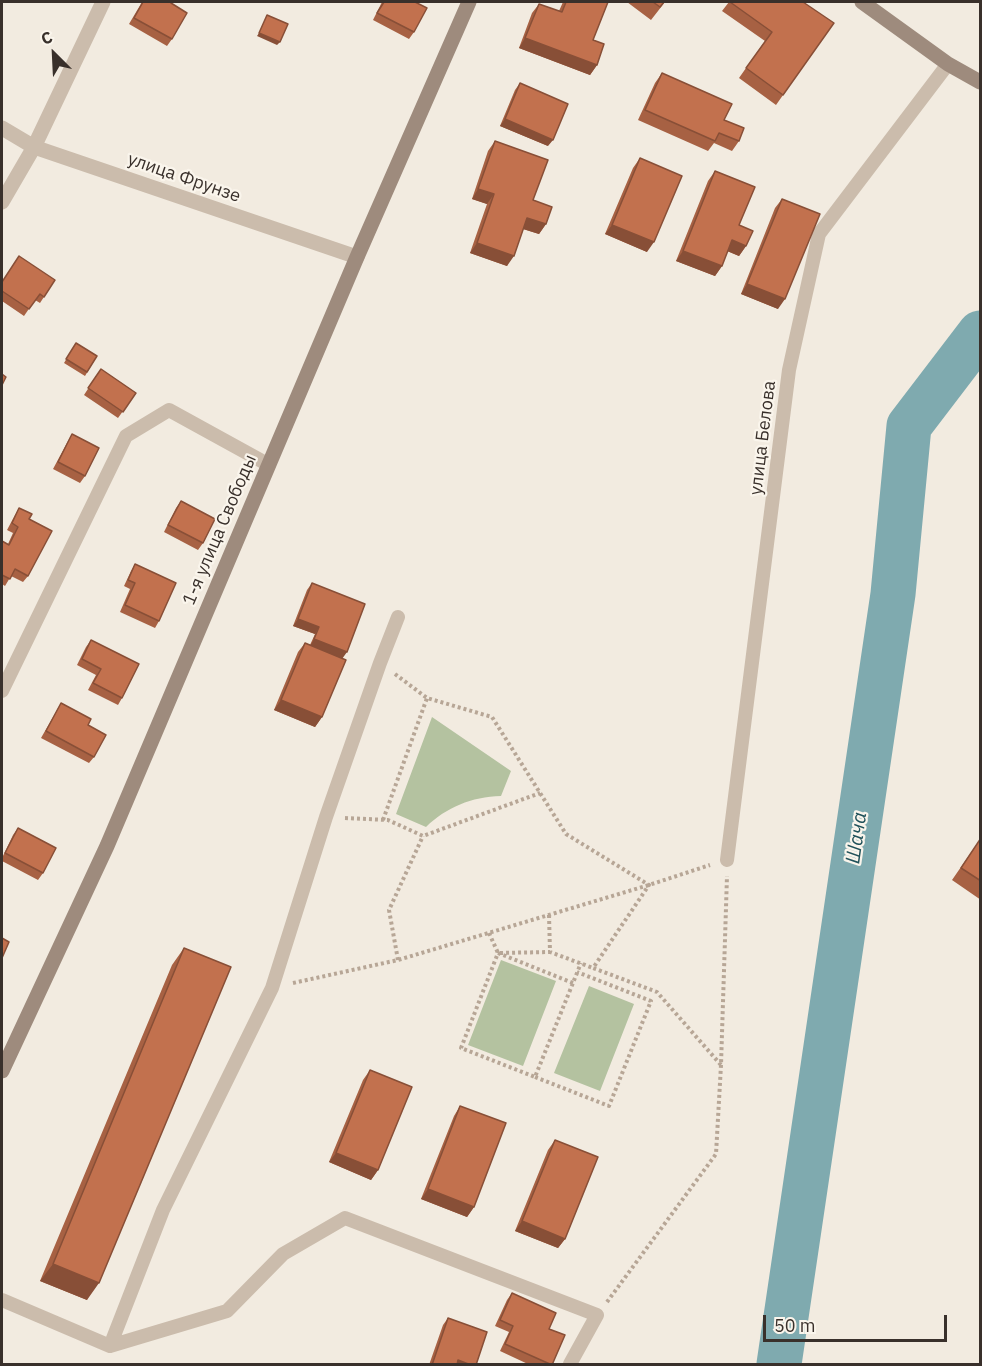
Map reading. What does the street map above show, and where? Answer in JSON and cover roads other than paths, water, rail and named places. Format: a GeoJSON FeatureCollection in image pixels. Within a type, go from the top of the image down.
{"type":"FeatureCollection","features":[{"type":"Feature","properties":{"kind":"street"},"geometry":{"type":"LineString","coordinates":[[2,202],[34,147],[103,2]]}},
{"type":"Feature","properties":{"kind":"street","name":"1-я улица Свободы"},"geometry":{"type":"LineString","coordinates":[[2,1071],[106,846],[357,257],[469,2]]}},
{"type":"Feature","properties":{"kind":"street"},"geometry":{"type":"LineString","coordinates":[[862,2],[948,64],[981,82]]}},
{"type":"Feature","properties":{"kind":"street","name":"улица Фрунзе"},"geometry":{"type":"LineString","coordinates":[[2,128],[34,147],[357,257]]}},
{"type":"Feature","properties":{"kind":"lane","name":"улица Белова"},"geometry":{"type":"LineString","coordinates":[[727,860],[789,370],[819,234],[948,64]]}},
{"type":"Feature","properties":{"kind":"lane"},"geometry":{"type":"LineString","coordinates":[[2,691],[126,436],[169,410],[269,465]]}},
{"type":"Feature","properties":{"kind":"lane"},"geometry":{"type":"LineString","coordinates":[[110,1346],[163,1210],[272,988],[326,817],[398,617]]}},
{"type":"Feature","properties":{"kind":"lane"},"geometry":{"type":"LineString","coordinates":[[2,1300],[110,1346],[227,1311],[283,1254],[345,1218],[597,1315],[570,1365]]}},
{"type":"Feature","properties":{"kind":"waterway","name":"Шача"},"geometry":{"type":"LineString","coordinates":[[779,1364],[893,594],[909,426],[980,333]]}}]}
